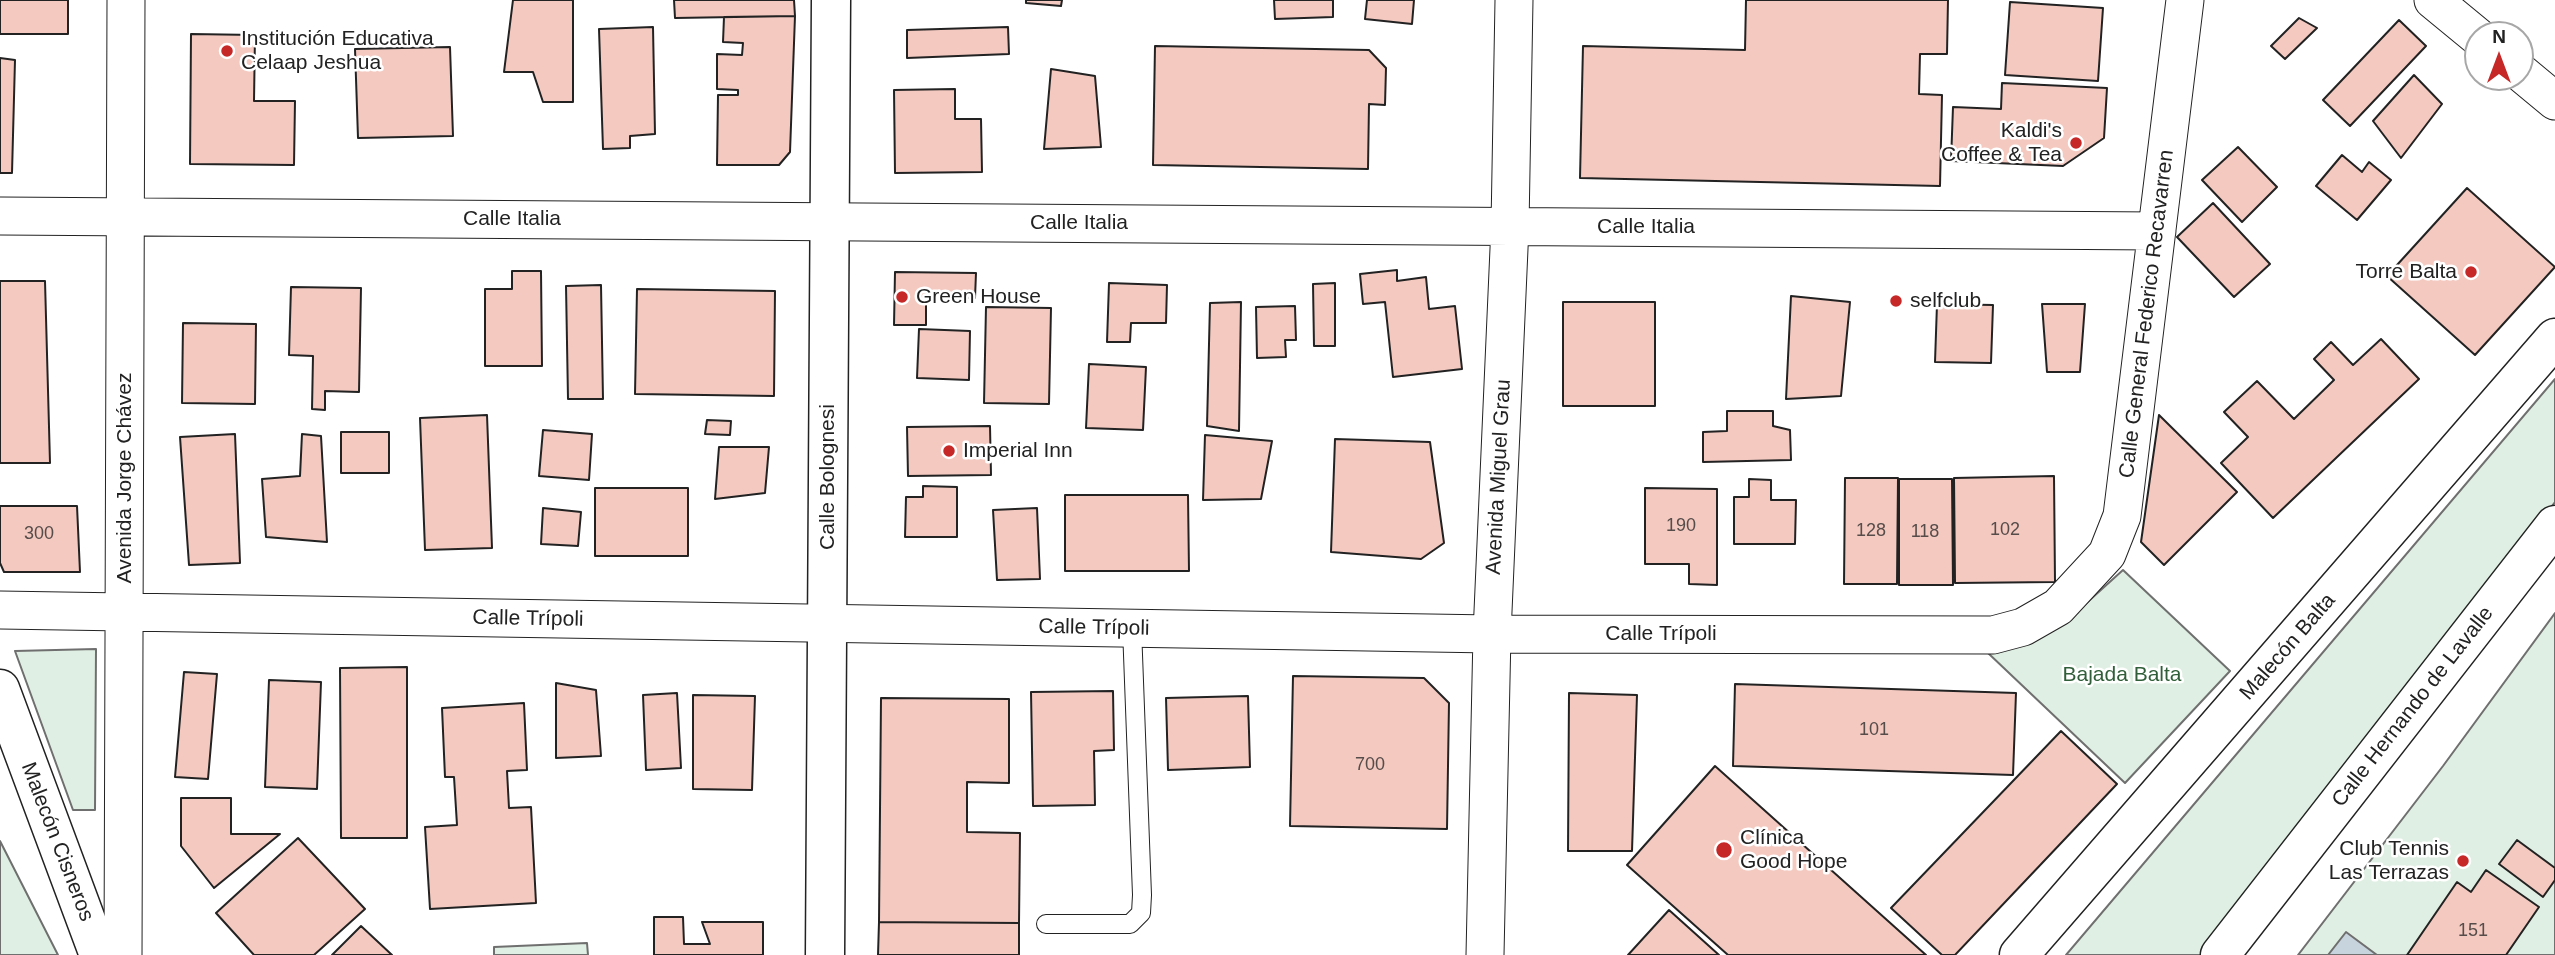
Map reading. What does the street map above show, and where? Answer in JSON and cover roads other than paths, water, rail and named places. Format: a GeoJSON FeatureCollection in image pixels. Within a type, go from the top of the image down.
{"type":"FeatureCollection","features":[{"type":"Feature","properties":{"kind":"main road","name":"Calle Bolognesi"},"geometry":{"type":"LineString","coordinates":[[825,955],[831,0]]}},
{"type":"Feature","properties":{"kind":"main road","name":"Malecón Balta"},"geometry":{"type":"LineString","coordinates":[[2019,955],[2555,338]]}},
{"type":"Feature","properties":{"kind":"main road","name":"Calle Hernando de Lavalle"},"geometry":{"type":"LineString","coordinates":[[2220,955],[2555,525]]}},
{"type":"Feature","properties":{"kind":"main road","name":"Calle Hernando de Lavalle"},"geometry":{"type":"LineString","coordinates":[[2248,955],[2555,560]]}},
{"type":"Feature","properties":{"kind":"main road","name":"Malecón Cisneros"},"geometry":{"type":"LineString","coordinates":[[0,689],[99,955]]}},
{"type":"Feature","properties":{"kind":"street","name":"Avenida Jorge Chávez"},"geometry":{"type":"LineString","coordinates":[[123,955],[126,0]]}},
{"type":"Feature","properties":{"kind":"street","name":"Avenida Miguel Grau"},"geometry":{"type":"LineString","coordinates":[[1485,955],[1492,634],[1510,226],[1514,0]]}},
{"type":"Feature","properties":{"kind":"street","name":"Calle General Federico Recavarren"},"geometry":{"type":"LineString","coordinates":[[2058,607],[2107,554],[2122,516],[2185,0]]}},
{"type":"Feature","properties":{"kind":"street"},"geometry":{"type":"LineString","coordinates":[[2433,0],[2464,25]]}},
{"type":"Feature","properties":{"kind":"street"},"geometry":{"type":"LineString","coordinates":[[2534,84],[2555,102]]}},
{"type":"Feature","properties":{"kind":"street","name":"Calle Italia"},"geometry":{"type":"LineString","coordinates":[[0,216],[2157,231]]}},
{"type":"Feature","properties":{"kind":"street","name":"Calle Trípoli"},"geometry":{"type":"LineString","coordinates":[[0,610],[1492,634],[1993,635],[2023,627],[2058,607]]}},
{"type":"Feature","properties":{"kind":"lane"},"geometry":{"type":"LineString","coordinates":[[1046,924],[1130,924],[1140,914],[1142,894],[1132,628]]}},
{"type":"Feature","properties":{"kind":"place","name":"Institución Educativa Celaap Jeshua"},"geometry":{"type":"Point","coordinates":[227,51]}},
{"type":"Feature","properties":{"kind":"place","name":"Kaldi's Coffee & Tea"},"geometry":{"type":"Point","coordinates":[2076,143]}},
{"type":"Feature","properties":{"kind":"place","name":"Torre Balta"},"geometry":{"type":"Point","coordinates":[2471,272]}},
{"type":"Feature","properties":{"kind":"place","name":"Green House"},"geometry":{"type":"Point","coordinates":[902,297]}},
{"type":"Feature","properties":{"kind":"place","name":"selfclub"},"geometry":{"type":"Point","coordinates":[1896,301]}},
{"type":"Feature","properties":{"kind":"place","name":"Imperial Inn"},"geometry":{"type":"Point","coordinates":[949,451]}},
{"type":"Feature","properties":{"kind":"place","name":"Clínica Good Hope"},"geometry":{"type":"Point","coordinates":[1724,850]}},
{"type":"Feature","properties":{"kind":"place","name":"Club Tennis Las Terrazas"},"geometry":{"type":"Point","coordinates":[2463,861]}},
{"type":"Feature","properties":{"kind":"park label","name":"Bajada Balta"},"geometry":{"type":"Point","coordinates":[2122,675]}}]}
